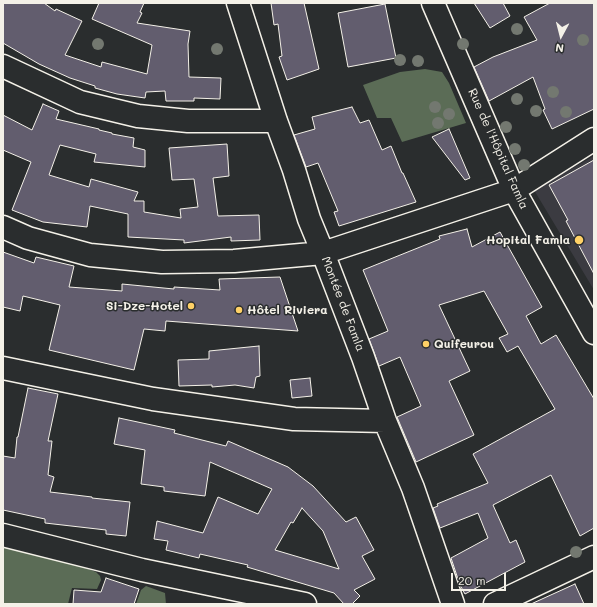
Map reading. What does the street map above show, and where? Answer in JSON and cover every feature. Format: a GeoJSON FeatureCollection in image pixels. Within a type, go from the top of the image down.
{"type":"FeatureCollection","features":[{"type":"Feature","properties":{"kind":"street","name":"Montée de Famla"},"geometry":{"type":"LineString","coordinates":[[238,3],[309,219],[324,253],[364,357],[385,421],[413,488],[453,604]]}},
{"type":"Feature","properties":{"kind":"street","name":"Rue de l'Hôpital Famla"},"geometry":{"type":"LineString","coordinates":[[434,3],[514,190],[594,334]]}},
{"type":"Feature","properties":{"kind":"street"},"geometry":{"type":"LineString","coordinates":[[3,66],[80,102],[138,116],[188,121],[276,121]]}},
{"type":"Feature","properties":{"kind":"street"},"geometry":{"type":"LineString","coordinates":[[3,227],[28,238],[90,255],[162,262],[234,261],[324,253],[514,190],[594,140]]}},
{"type":"Feature","properties":{"kind":"street"},"geometry":{"type":"LineString","coordinates":[[3,368],[153,399],[294,419],[385,421]]}},
{"type":"Feature","properties":{"kind":"street"},"geometry":{"type":"LineString","coordinates":[[3,535],[142,570],[305,604]]}},
{"type":"Feature","properties":{"kind":"street"},"geometry":{"type":"LineString","coordinates":[[495,604],[594,557]]}},
{"type":"Feature","properties":{"kind":"shaded area","name":"Hopital Famla"},"geometry":{"type":"Polygon","coordinates":[[[594,156],[594,290],[534,190],[594,156]]]}},
{"type":"Feature","properties":{"kind":"green space"},"geometry":{"type":"Polygon","coordinates":[[[425,69],[442,72],[449,83],[466,123],[402,142],[391,118],[377,118],[363,85],[400,72],[425,69]]]}},
{"type":"Feature","properties":{"kind":"green space"},"geometry":{"type":"Polygon","coordinates":[[[3,540],[33,547],[96,572],[100,576],[101,580],[97,589],[72,588],[68,604],[3,604],[3,540]]]}},
{"type":"Feature","properties":{"kind":"green space"},"geometry":{"type":"Polygon","coordinates":[[[146,586],[165,593],[166,604],[136,604],[141,590],[146,586]]]}},
{"type":"Feature","properties":{"kind":"building"},"geometry":{"type":"Polygon","coordinates":[[[3,3],[44,3],[55,11],[56,9],[82,21],[65,55],[101,67],[102,62],[147,74],[152,45],[92,19],[99,3],[144,3],[140,12],[142,13],[137,23],[190,31],[188,44],[189,77],[221,78],[220,99],[194,98],[194,101],[166,101],[165,91],[146,92],[145,98],[117,94],[95,88],[95,86],[70,78],[39,64],[3,43],[3,3]]]}},
{"type":"Feature","properties":{"kind":"building"},"geometry":{"type":"Polygon","coordinates":[[[271,3],[304,3],[319,69],[287,80],[279,57],[282,56],[278,24],[274,25],[271,3]]]}},
{"type":"Feature","properties":{"kind":"building"},"geometry":{"type":"Polygon","coordinates":[[[474,3],[503,3],[510,16],[490,28],[474,3]]]}},
{"type":"Feature","properties":{"kind":"building"},"geometry":{"type":"Polygon","coordinates":[[[550,3],[594,3],[594,109],[552,129],[543,110],[545,109],[533,77],[489,101],[474,67],[493,57],[537,40],[524,17],[550,3]]]}},
{"type":"Feature","properties":{"kind":"building"},"geometry":{"type":"Polygon","coordinates":[[[385,4],[396,58],[348,67],[338,13],[385,4]]]}},
{"type":"Feature","properties":{"kind":"building"},"geometry":{"type":"Polygon","coordinates":[[[43,104],[59,111],[56,119],[99,129],[112,134],[134,138],[133,147],[145,150],[145,167],[94,162],[96,154],[60,145],[49,175],[89,187],[91,179],[138,192],[134,201],[144,201],[144,212],[181,218],[180,209],[198,207],[194,179],[172,180],[169,148],[227,144],[229,176],[213,178],[218,216],[259,215],[260,240],[231,241],[231,237],[184,243],[184,240],[128,237],[128,214],[90,206],[87,227],[43,222],[12,210],[31,162],[3,150],[3,115],[32,130],[43,104]]]}},
{"type":"Feature","properties":{"kind":"building"},"geometry":{"type":"Polygon","coordinates":[[[352,107],[360,123],[369,120],[382,150],[391,146],[416,202],[339,226],[334,212],[338,211],[318,163],[306,167],[294,135],[315,129],[312,117],[352,107]]]}},
{"type":"Feature","properties":{"kind":"building"},"geometry":{"type":"Polygon","coordinates":[[[449,129],[470,178],[465,180],[432,137],[449,129]]]}},
{"type":"Feature","properties":{"kind":"building","name":"Hopital Famla"},"geometry":{"type":"Polygon","coordinates":[[[594,160],[594,274],[549,185],[594,160]]]}},
{"type":"Feature","properties":{"kind":"building"},"geometry":{"type":"Polygon","coordinates":[[[467,229],[472,247],[500,232],[542,307],[526,316],[541,344],[556,335],[594,399],[594,528],[580,536],[551,475],[493,505],[510,543],[516,540],[525,562],[465,594],[460,585],[451,558],[488,538],[478,513],[440,528],[433,508],[438,506],[437,504],[488,483],[473,454],[555,409],[518,346],[507,352],[499,338],[508,334],[484,291],[439,305],[470,371],[449,381],[474,435],[416,462],[397,417],[421,406],[400,357],[379,366],[369,339],[388,331],[363,270],[440,239],[439,236],[467,229]]]}},
{"type":"Feature","properties":{"kind":"building"},"geometry":{"type":"Polygon","coordinates":[[[3,252],[34,263],[36,257],[74,266],[69,287],[122,291],[122,284],[174,289],[174,287],[220,290],[219,279],[280,277],[298,331],[166,321],[165,331],[144,329],[134,370],[49,350],[60,305],[23,296],[20,311],[3,307],[3,252]]]}},
{"type":"Feature","properties":{"kind":"building"},"geometry":{"type":"Polygon","coordinates":[[[259,346],[260,376],[256,377],[254,388],[235,385],[212,387],[212,385],[179,386],[178,360],[209,359],[209,351],[259,346]]]}},
{"type":"Feature","properties":{"kind":"building"},"geometry":{"type":"Polygon","coordinates":[[[310,378],[312,396],[292,398],[290,380],[310,378]]]}},
{"type":"Feature","properties":{"kind":"building"},"geometry":{"type":"Polygon","coordinates":[[[28,388],[58,394],[48,441],[52,441],[48,475],[54,477],[50,492],[130,502],[126,536],[106,534],[106,530],[45,523],[45,519],[3,510],[3,456],[15,458],[17,437],[28,388]]]}},
{"type":"Feature","properties":{"kind":"building"},"geometry":{"type":"Polygon","coordinates":[[[119,418],[175,430],[174,433],[226,446],[228,441],[288,467],[313,486],[346,522],[356,517],[374,550],[362,556],[375,579],[354,590],[360,596],[352,604],[344,604],[334,593],[247,567],[248,565],[200,554],[199,558],[166,550],[168,541],[154,539],[157,521],[203,533],[218,497],[258,514],[272,489],[210,462],[205,496],[164,491],[164,487],[141,484],[145,450],[114,444],[119,418]],[[302,508],[293,523],[291,522],[275,550],[339,569],[323,531],[302,508]]]}},
{"type":"Feature","properties":{"kind":"building"},"geometry":{"type":"Polygon","coordinates":[[[106,578],[139,589],[134,604],[73,604],[74,590],[101,592],[106,578]]]}},
{"type":"Feature","properties":{"kind":"building"},"geometry":{"type":"Polygon","coordinates":[[[575,584],[584,604],[531,604],[575,584]]]}},
{"type":"Feature","properties":{"kind":"place","name":"Hopital Famla"},"geometry":{"type":"Point","coordinates":[579,240]}},
{"type":"Feature","properties":{"kind":"place","name":"Si-Dze-Hotel"},"geometry":{"type":"Point","coordinates":[191,306]}},
{"type":"Feature","properties":{"kind":"place","name":"Hôtel Riviera"},"geometry":{"type":"Point","coordinates":[239,310]}},
{"type":"Feature","properties":{"kind":"place","name":"Quifeurou"},"geometry":{"type":"Point","coordinates":[426,344]}}]}
